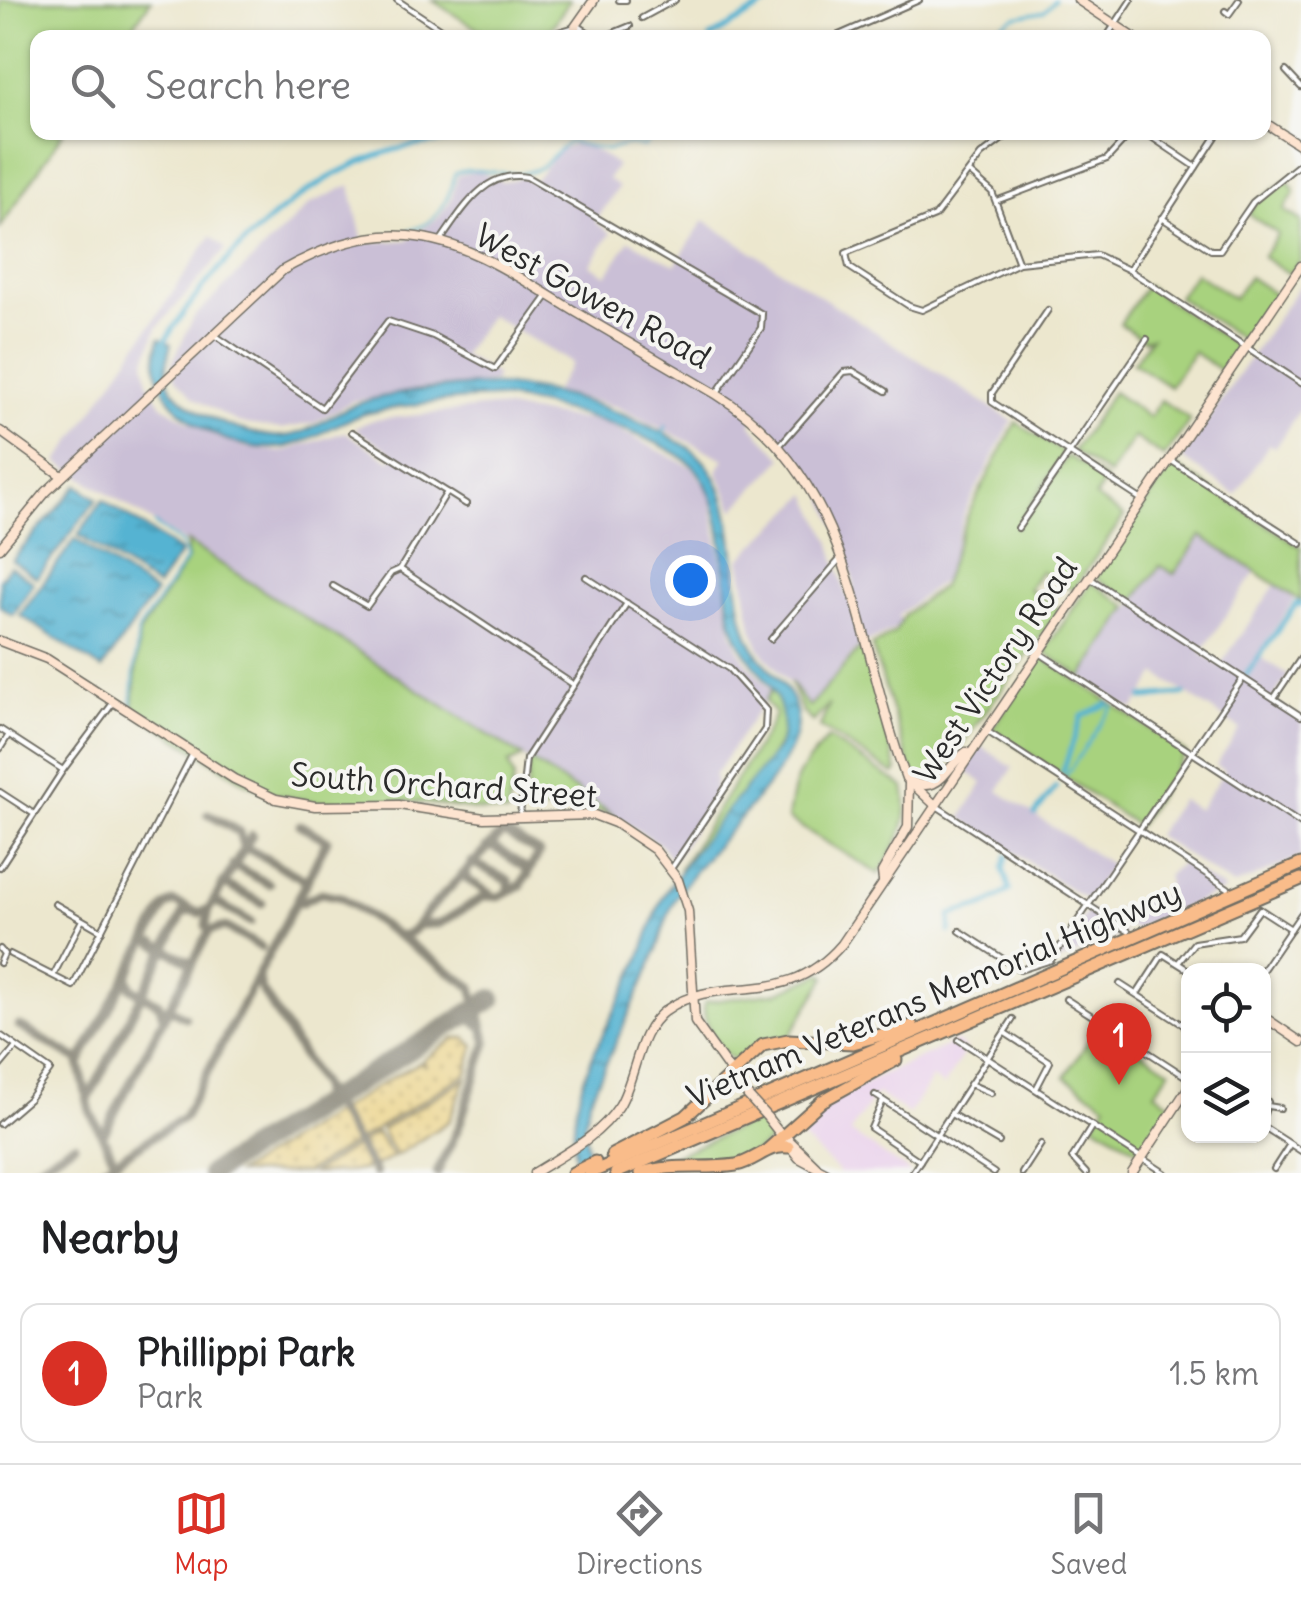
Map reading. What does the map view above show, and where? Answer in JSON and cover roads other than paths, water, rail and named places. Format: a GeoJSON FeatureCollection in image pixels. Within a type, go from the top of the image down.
{"type":"FeatureCollection","features":[{"type":"Feature","properties":{"kind":"highway","name":"Vietnam Veterans Memorial Highway"},"geometry":{"type":"LineString","coordinates":[[592,1169],[1301,864]]}},
{"type":"Feature","properties":{"kind":"highway","name":"Vietnam Veterans Memorial Highway"},"geometry":{"type":"LineString","coordinates":[[616,1173],[955,1034],[1301,878]]}},
{"type":"Feature","properties":{"kind":"highway"},"geometry":{"type":"LineString","coordinates":[[573,1173],[592,1169],[670,1127],[769,1043],[864,1042],[992,998]]}},
{"type":"Feature","properties":{"kind":"highway"},"geometry":{"type":"LineString","coordinates":[[766,1151],[822,1100],[955,1034]]}},
{"type":"Feature","properties":{"kind":"highway"},"geometry":{"type":"LineString","coordinates":[[640,1173],[668,1166],[735,1165],[766,1151],[788,1148]]}},
{"type":"Feature","properties":{"kind":"main road"},"geometry":{"type":"LineString","coordinates":[[576,26],[594,0]]}},
{"type":"Feature","properties":{"kind":"main road"},"geometry":{"type":"LineString","coordinates":[[1078,0],[1124,30]]}},
{"type":"Feature","properties":{"kind":"main road"},"geometry":{"type":"LineString","coordinates":[[1271,127],[1299,147]]}},
{"type":"Feature","properties":{"kind":"main road","name":"West Gowen Road"},"geometry":{"type":"LineString","coordinates":[[0,548],[62,476],[266,283],[302,259],[342,244],[405,235],[440,242],[482,258],[716,394],[780,445],[817,497],[841,558],[908,781]]}},
{"type":"Feature","properties":{"kind":"main road","name":"West Victory Road"},"geometry":{"type":"LineString","coordinates":[[691,998],[762,990],[806,975],[842,944],[1300,272]]}},
{"type":"Feature","properties":{"kind":"main road"},"geometry":{"type":"LineString","coordinates":[[0,431],[62,476]]}},
{"type":"Feature","properties":{"kind":"main road","name":"South Orchard Street"},"geometry":{"type":"LineString","coordinates":[[0,640],[38,654],[248,787],[292,803],[399,806],[484,818],[520,815],[604,819],[650,846],[682,889],[688,918],[691,998],[701,1032],[748,1096],[816,1166]]}},
{"type":"Feature","properties":{"kind":"main road"},"geometry":{"type":"LineString","coordinates":[[908,781],[931,786],[971,750]]}},
{"type":"Feature","properties":{"kind":"main road"},"geometry":{"type":"LineString","coordinates":[[908,781],[934,804]]}},
{"type":"Feature","properties":{"kind":"main road"},"geometry":{"type":"LineString","coordinates":[[884,882],[882,872],[908,827],[908,781]]}},
{"type":"Feature","properties":{"kind":"main road"},"geometry":{"type":"LineString","coordinates":[[534,1173],[587,1139],[620,1104],[654,1022],[667,1009],[691,998]]}},
{"type":"Feature","properties":{"kind":"main road"},"geometry":{"type":"LineString","coordinates":[[1271,1022],[1301,1042]]}},
{"type":"Feature","properties":{"kind":"main road"},"geometry":{"type":"LineString","coordinates":[[1132,1173],[1181,1099]]}},
{"type":"Feature","properties":{"kind":"main road","name":"South Orchard Street"},"geometry":{"type":"LineString","coordinates":[[783,1134],[788,1148],[826,1173]]}},
{"type":"Feature","properties":{"kind":"street"},"geometry":{"type":"LineString","coordinates":[[397,0],[442,30]]}},
{"type":"Feature","properties":{"kind":"street"},"geometry":{"type":"LineString","coordinates":[[642,18],[675,0]]}},
{"type":"Feature","properties":{"kind":"street"},"geometry":{"type":"LineString","coordinates":[[850,30],[919,0]]}},
{"type":"Feature","properties":{"kind":"street"},"geometry":{"type":"LineString","coordinates":[[1111,30],[1131,0]]}},
{"type":"Feature","properties":{"kind":"street"},"geometry":{"type":"LineString","coordinates":[[1224,11],[1229,14],[1239,0]]}},
{"type":"Feature","properties":{"kind":"street"},"geometry":{"type":"LineString","coordinates":[[563,30],[576,26],[584,30]]}},
{"type":"Feature","properties":{"kind":"street"},"geometry":{"type":"LineString","coordinates":[[620,30],[630,26]]}},
{"type":"Feature","properties":{"kind":"street"},"geometry":{"type":"LineString","coordinates":[[1286,70],[1288,78],[1301,87]]}},
{"type":"Feature","properties":{"kind":"street"},"geometry":{"type":"LineString","coordinates":[[1000,140],[989,147],[935,216],[844,256],[852,270],[922,310],[1018,263],[1098,255],[1129,270],[1301,383]]}},
{"type":"Feature","properties":{"kind":"street"},"geometry":{"type":"LineString","coordinates":[[996,201],[1107,159],[1125,140]]}},
{"type":"Feature","properties":{"kind":"street"},"geometry":{"type":"LineString","coordinates":[[1156,140],[1196,168]]}},
{"type":"Feature","properties":{"kind":"street"},"geometry":{"type":"LineString","coordinates":[[1129,270],[1214,140]]}},
{"type":"Feature","properties":{"kind":"street"},"geometry":{"type":"LineString","coordinates":[[1162,218],[1211,250],[1220,250],[1253,202],[1301,162]]}},
{"type":"Feature","properties":{"kind":"street"},"geometry":{"type":"LineString","coordinates":[[969,172],[988,187],[996,201],[1018,263]]}},
{"type":"Feature","properties":{"kind":"street"},"geometry":{"type":"LineString","coordinates":[[440,242],[476,191],[518,175],[527,177],[764,318],[716,394]]}},
{"type":"Feature","properties":{"kind":"street"},"geometry":{"type":"LineString","coordinates":[[212,334],[324,408],[388,321],[434,336],[495,369],[548,296]]}},
{"type":"Feature","properties":{"kind":"street"},"geometry":{"type":"LineString","coordinates":[[1048,310],[991,400],[1142,500]]}},
{"type":"Feature","properties":{"kind":"street"},"geometry":{"type":"LineString","coordinates":[[1018,528],[1146,339]]}},
{"type":"Feature","properties":{"kind":"street"},"geometry":{"type":"LineString","coordinates":[[780,445],[844,372],[854,370],[886,391]]}},
{"type":"Feature","properties":{"kind":"street"},"geometry":{"type":"LineString","coordinates":[[352,432],[466,504]]}},
{"type":"Feature","properties":{"kind":"street"},"geometry":{"type":"LineString","coordinates":[[1170,460],[1301,544]]}},
{"type":"Feature","properties":{"kind":"street"},"geometry":{"type":"LineString","coordinates":[[333,586],[368,606],[391,573],[400,569],[447,491]]}},
{"type":"Feature","properties":{"kind":"street"},"geometry":{"type":"LineString","coordinates":[[771,639],[841,558]]}},
{"type":"Feature","properties":{"kind":"street"},"geometry":{"type":"LineString","coordinates":[[400,569],[574,685]]}},
{"type":"Feature","properties":{"kind":"street"},"geometry":{"type":"LineString","coordinates":[[586,577],[730,670],[762,702],[768,716],[765,729],[673,872]]}},
{"type":"Feature","properties":{"kind":"street"},"geometry":{"type":"LineString","coordinates":[[1088,578],[1301,716]]}},
{"type":"Feature","properties":{"kind":"street"},"geometry":{"type":"LineString","coordinates":[[520,815],[526,759],[627,603]]}},
{"type":"Feature","properties":{"kind":"street"},"geometry":{"type":"LineString","coordinates":[[1038,652],[1301,824]]}},
{"type":"Feature","properties":{"kind":"street"},"geometry":{"type":"LineString","coordinates":[[1274,698],[1301,658]]}},
{"type":"Feature","properties":{"kind":"street"},"geometry":{"type":"LineString","coordinates":[[960,931],[1020,970],[1051,960],[1243,678]]}},
{"type":"Feature","properties":{"kind":"street"},"geometry":{"type":"LineString","coordinates":[[0,867],[63,770],[114,702]]}},
{"type":"Feature","properties":{"kind":"street"},"geometry":{"type":"LineString","coordinates":[[0,729],[63,770]]}},
{"type":"Feature","properties":{"kind":"street"},"geometry":{"type":"LineString","coordinates":[[985,730],[1228,888]]}},
{"type":"Feature","properties":{"kind":"street"},"geometry":{"type":"LineString","coordinates":[[0,749],[9,735]]}},
{"type":"Feature","properties":{"kind":"street"},"geometry":{"type":"LineString","coordinates":[[0,963],[5,952],[73,986],[193,753]]}},
{"type":"Feature","properties":{"kind":"street"},"geometry":{"type":"LineString","coordinates":[[0,792],[34,814]]}},
{"type":"Feature","properties":{"kind":"street"},"geometry":{"type":"LineString","coordinates":[[934,804],[1128,930]]}},
{"type":"Feature","properties":{"kind":"street"},"geometry":{"type":"LineString","coordinates":[[55,904],[102,931]]}},
{"type":"Feature","properties":{"kind":"street"},"geometry":{"type":"LineString","coordinates":[[1178,963],[1194,943],[1240,936],[1260,909],[1291,929]]}},
{"type":"Feature","properties":{"kind":"street"},"geometry":{"type":"LineString","coordinates":[[1267,963],[1301,914]]}},
{"type":"Feature","properties":{"kind":"street"},"geometry":{"type":"LineString","coordinates":[[53,976],[82,920]]}},
{"type":"Feature","properties":{"kind":"street"},"geometry":{"type":"LineString","coordinates":[[1136,994],[1163,954],[1181,965]]}},
{"type":"Feature","properties":{"kind":"street"},"geometry":{"type":"LineString","coordinates":[[1120,984],[1181,1023]]}},
{"type":"Feature","properties":{"kind":"street"},"geometry":{"type":"LineString","coordinates":[[1066,999],[1181,1073]]}},
{"type":"Feature","properties":{"kind":"street"},"geometry":{"type":"LineString","coordinates":[[912,1173],[1013,1019]]}},
{"type":"Feature","properties":{"kind":"street"},"geometry":{"type":"LineString","coordinates":[[1004,1033],[1050,1062],[1036,1089]]}},
{"type":"Feature","properties":{"kind":"street"},"geometry":{"type":"LineString","coordinates":[[955,1034],[1165,1173]]}},
{"type":"Feature","properties":{"kind":"street"},"geometry":{"type":"LineString","coordinates":[[0,1035],[50,1070],[29,1099],[0,1124]]}},
{"type":"Feature","properties":{"kind":"street"},"geometry":{"type":"LineString","coordinates":[[0,1066],[17,1046]]}},
{"type":"Feature","properties":{"kind":"street"},"geometry":{"type":"LineString","coordinates":[[970,1084],[991,1093]]}},
{"type":"Feature","properties":{"kind":"street"},"geometry":{"type":"LineString","coordinates":[[875,1095],[994,1173]]}},
{"type":"Feature","properties":{"kind":"street"},"geometry":{"type":"LineString","coordinates":[[884,1100],[871,1128],[920,1161]]}},
{"type":"Feature","properties":{"kind":"street"},"geometry":{"type":"LineString","coordinates":[[1271,1106],[1280,1108]]}},
{"type":"Feature","properties":{"kind":"street"},"geometry":{"type":"LineString","coordinates":[[951,1114],[999,1142]]}},
{"type":"Feature","properties":{"kind":"street"},"geometry":{"type":"LineString","coordinates":[[1086,1173],[1072,1158],[1093,1126]]}},
{"type":"Feature","properties":{"kind":"street"},"geometry":{"type":"LineString","coordinates":[[1271,1132],[1301,1151]]}},
{"type":"Feature","properties":{"kind":"street"},"geometry":{"type":"LineString","coordinates":[[1022,1173],[1041,1144]]}},
{"type":"Feature","properties":{"kind":"street"},"geometry":{"type":"LineString","coordinates":[[1274,1169],[1290,1144]]}},
{"type":"Feature","properties":{"kind":"water"},"geometry":{"type":"Polygon","coordinates":[[[160,338],[171,344],[167,378],[180,397],[206,415],[257,434],[295,434],[354,405],[405,393],[463,386],[520,387],[593,404],[662,433],[704,461],[717,482],[726,506],[749,638],[790,694],[797,720],[795,736],[775,774],[687,881],[672,907],[657,950],[589,1102],[584,1126],[591,1173],[578,1173],[574,1144],[575,1116],[590,1062],[640,958],[665,894],[778,748],[783,727],[775,694],[736,634],[717,518],[705,483],[695,468],[656,443],[597,420],[510,399],[398,407],[355,417],[297,444],[248,446],[204,429],[170,400],[160,381],[156,360],[160,338]]]}},
{"type":"Feature","properties":{"kind":"water"},"geometry":{"type":"Polygon","coordinates":[[[78,485],[97,499],[37,578],[12,560],[78,485]]]}},
{"type":"Feature","properties":{"kind":"water"},"geometry":{"type":"Polygon","coordinates":[[[103,500],[181,552],[157,587],[78,535],[103,500]]]}},
{"type":"Feature","properties":{"kind":"water"},"geometry":{"type":"Polygon","coordinates":[[[75,539],[155,593],[102,669],[20,615],[75,539]]]}},
{"type":"Feature","properties":{"kind":"water"},"geometry":{"type":"Polygon","coordinates":[[[10,566],[34,583],[13,615],[0,606],[0,580],[10,566]]]}},
{"type":"Feature","properties":{"kind":"waterway"},"geometry":{"type":"LineString","coordinates":[[723,30],[774,0]]}},
{"type":"Feature","properties":{"kind":"waterway"},"geometry":{"type":"LineString","coordinates":[[991,30],[1014,17],[1044,11],[1055,0]]}},
{"type":"Feature","properties":{"kind":"waterway"},"geometry":{"type":"LineString","coordinates":[[163,344],[233,254],[292,202],[359,163],[394,150],[450,140]]}},
{"type":"Feature","properties":{"kind":"waterway"},"geometry":{"type":"LineString","coordinates":[[407,231],[426,223],[440,211],[455,173],[527,172],[541,167],[569,142],[607,150],[629,144],[644,147],[650,140]]}},
{"type":"Feature","properties":{"kind":"waterway"},"geometry":{"type":"LineString","coordinates":[[663,434],[666,426]]}},
{"type":"Feature","properties":{"kind":"waterway"},"geometry":{"type":"LineString","coordinates":[[131,707],[138,631],[186,560],[182,544],[154,524]]}},
{"type":"Feature","properties":{"kind":"waterway"},"geometry":{"type":"LineString","coordinates":[[1246,675],[1297,603],[1301,605]]}},
{"type":"Feature","properties":{"kind":"waterway"},"geometry":{"type":"LineString","coordinates":[[1142,700],[1184,694]]}},
{"type":"Feature","properties":{"kind":"waterway"},"geometry":{"type":"LineString","coordinates":[[1143,697],[1184,694]]}},
{"type":"Feature","properties":{"kind":"waterway"},"geometry":{"type":"LineString","coordinates":[[1063,771],[1082,716],[1108,704]]}},
{"type":"Feature","properties":{"kind":"waterway"},"geometry":{"type":"LineString","coordinates":[[1065,777],[1113,706]]}},
{"type":"Feature","properties":{"kind":"waterway"},"geometry":{"type":"LineString","coordinates":[[1035,814],[1056,787]]}},
{"type":"Feature","properties":{"kind":"waterway"},"geometry":{"type":"LineString","coordinates":[[950,932],[951,915],[986,905],[1010,890],[1003,869],[1007,856]]}},
{"type":"Feature","properties":{"kind":"place","name":"Phillippi Park"},"geometry":{"type":"Point","coordinates":[1119,1085]}}]}
